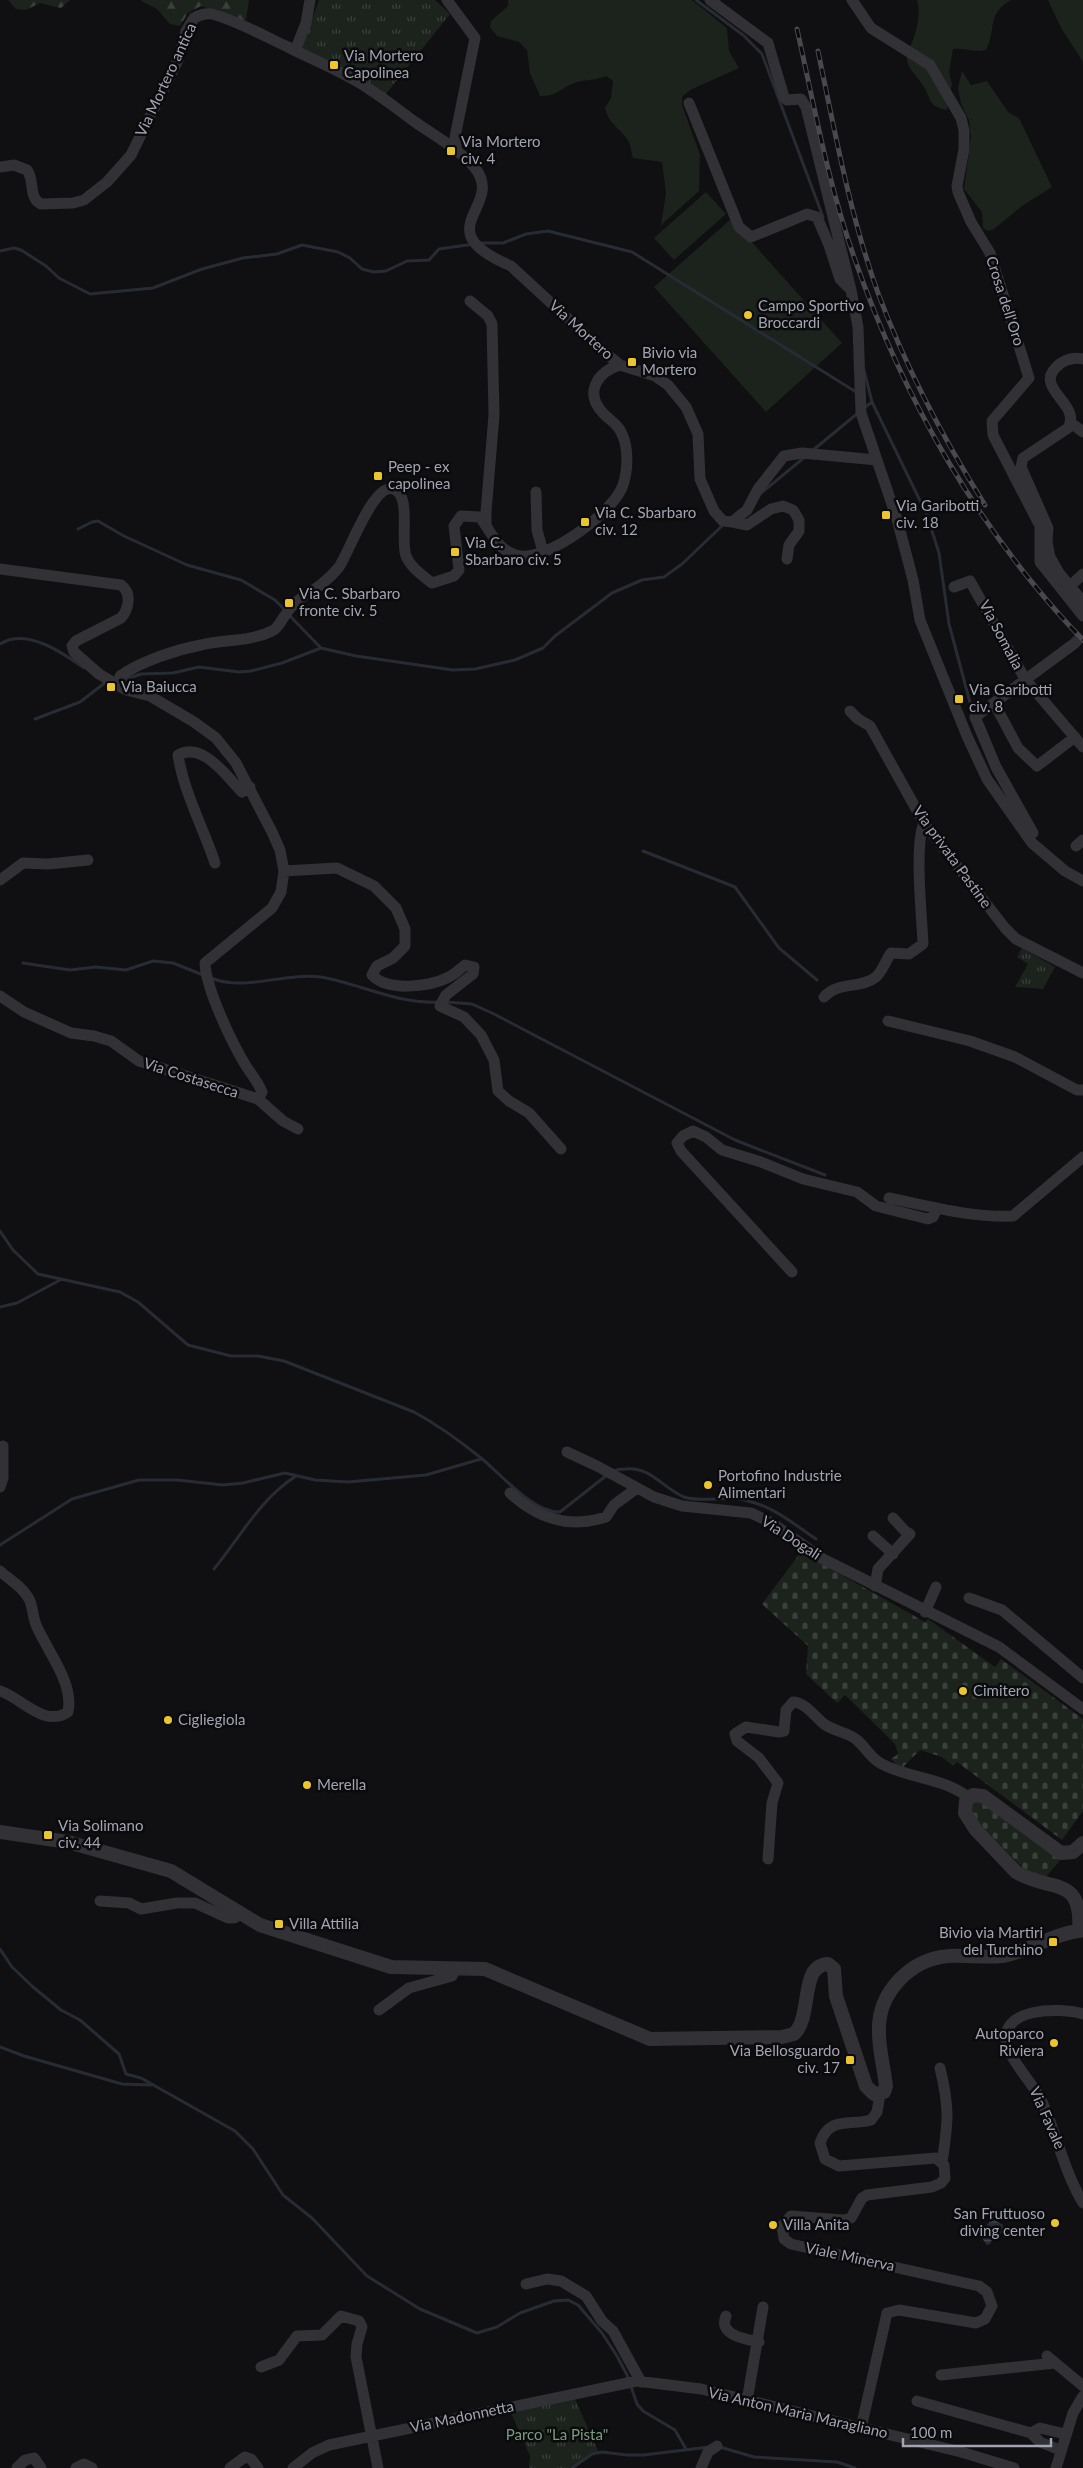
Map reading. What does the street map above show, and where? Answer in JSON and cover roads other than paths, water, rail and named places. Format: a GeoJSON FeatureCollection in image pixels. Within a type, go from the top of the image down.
{"type":"FeatureCollection","features":[{"type":"Feature","properties":{"kind":"street"},"geometry":{"type":"LineString","coordinates":[[295,51],[306,23],[310,0]]}},
{"type":"Feature","properties":{"kind":"street"},"geometry":{"type":"LineString","coordinates":[[447,0],[475,38],[455,137],[457,152]]}},
{"type":"Feature","properties":{"kind":"street"},"geometry":{"type":"LineString","coordinates":[[710,0],[768,43],[784,97],[787,100],[801,99],[806,107],[851,290],[858,327],[861,412],[902,537],[913,580],[920,620],[967,736],[987,779],[1032,843],[1065,871],[1083,881]]}},
{"type":"Feature","properties":{"kind":"street","name":"Crosa dell'Oro"},"geometry":{"type":"LineString","coordinates":[[852,0],[871,28],[930,65],[961,118],[964,130],[964,149],[958,192],[971,222],[990,253],[1029,378],[992,421],[993,435],[1040,526],[1040,562],[1083,616]]}},
{"type":"Feature","properties":{"kind":"street","name":"Via Mortero antica"},"geometry":{"type":"LineString","coordinates":[[0,167],[14,165],[27,170],[31,177],[34,198],[41,204],[73,203],[92,195],[131,154],[178,60],[186,31],[197,16],[210,14],[295,51],[368,88],[457,152],[474,168],[483,182]]}},
{"type":"Feature","properties":{"kind":"street"},"geometry":{"type":"LineString","coordinates":[[689,103],[740,227],[751,237],[807,214],[816,217],[829,244],[840,279],[851,290]]}},
{"type":"Feature","properties":{"kind":"street","name":"Via Mortero"},"geometry":{"type":"LineString","coordinates":[[483,182],[481,196],[470,223],[470,232],[475,245],[490,257],[510,266],[620,365],[654,376],[668,385],[686,407],[698,434],[700,479],[714,511],[723,521],[732,522]]}},
{"type":"Feature","properties":{"kind":"street"},"geometry":{"type":"LineString","coordinates":[[470,302],[488,316],[492,324],[494,415],[486,526]]}},
{"type":"Feature","properties":{"kind":"street"},"geometry":{"type":"LineString","coordinates":[[1083,359],[1066,360],[1056,367],[1050,377],[1052,390],[1068,406],[1072,416],[1068,428],[1023,458],[1021,468],[1048,528],[1047,542],[1050,558],[1083,602]]}},
{"type":"Feature","properties":{"kind":"street"},"geometry":{"type":"LineString","coordinates":[[118,683],[120,676],[129,670],[158,658],[201,645],[251,637],[273,631],[296,601],[323,584],[340,566],[358,527],[379,494],[385,489],[391,488],[398,491],[403,498],[403,544],[406,556],[412,566],[432,583],[454,576],[459,570],[454,526],[461,516],[480,517],[494,541],[505,550],[519,556],[543,552],[585,528],[622,487],[626,463],[622,433],[614,422],[602,413],[593,395],[594,385],[603,372],[620,365]]}},
{"type":"Feature","properties":{"kind":"street"},"geometry":{"type":"LineString","coordinates":[[1071,422],[1083,432]]}},
{"type":"Feature","properties":{"kind":"street"},"geometry":{"type":"LineString","coordinates":[[732,522],[747,510],[758,489],[784,456],[802,453],[877,460]]}},
{"type":"Feature","properties":{"kind":"street"},"geometry":{"type":"LineString","coordinates":[[536,492],[537,530],[543,552]]}},
{"type":"Feature","properties":{"kind":"street"},"geometry":{"type":"LineString","coordinates":[[732,522],[747,525],[771,509],[783,506],[793,510],[799,520],[799,531],[789,546],[787,559]]}},
{"type":"Feature","properties":{"kind":"street"},"geometry":{"type":"LineString","coordinates":[[0,569],[121,585],[125,588],[128,597],[126,612],[121,618],[76,641],[72,646],[74,652],[99,674],[118,683],[126,690],[150,696],[194,722],[216,738],[236,762],[250,787],[280,850],[284,871],[281,892],[272,908],[205,963],[206,973],[219,1007],[246,1066],[262,1092],[258,1098]]}},
{"type":"Feature","properties":{"kind":"street"},"geometry":{"type":"LineString","coordinates":[[1070,586],[1083,574]]}},
{"type":"Feature","properties":{"kind":"street","name":"Via Somalia"},"geometry":{"type":"LineString","coordinates":[[954,587],[970,581],[1025,679],[1083,746]]}},
{"type":"Feature","properties":{"kind":"street"},"geometry":{"type":"LineString","coordinates":[[1065,871],[1032,832],[996,767],[975,717],[1075,643]]}},
{"type":"Feature","properties":{"kind":"street"},"geometry":{"type":"LineString","coordinates":[[994,703],[1018,748],[1037,766],[1075,737]]}},
{"type":"Feature","properties":{"kind":"street","name":"Via privata Pastine"},"geometry":{"type":"LineString","coordinates":[[850,712],[870,726],[924,823],[1005,928],[1016,939],[1083,973]]}},
{"type":"Feature","properties":{"kind":"street"},"geometry":{"type":"LineString","coordinates":[[215,863],[195,814],[181,773],[178,755],[184,752],[200,754],[218,765],[242,792],[250,787]]}},
{"type":"Feature","properties":{"kind":"street"},"geometry":{"type":"LineString","coordinates":[[824,997],[841,986],[870,980],[878,976],[891,953],[909,954],[923,944],[920,867],[921,829],[924,823]]}},
{"type":"Feature","properties":{"kind":"street"},"geometry":{"type":"LineString","coordinates":[[0,880],[23,864],[48,864],[88,860]]}},
{"type":"Feature","properties":{"kind":"street"},"geometry":{"type":"LineString","coordinates":[[284,871],[337,868],[374,886],[396,908],[405,929],[405,946],[393,958],[377,966],[372,975],[379,982],[403,986],[432,983],[450,976],[465,965],[474,966],[473,974],[446,995],[440,1006],[464,1017],[481,1035],[494,1060],[498,1091],[509,1101],[529,1113],[561,1149]]}},
{"type":"Feature","properties":{"kind":"street","name":"Via Costasecca"},"geometry":{"type":"LineString","coordinates":[[0,996],[24,1012],[71,1033],[94,1036],[111,1041],[139,1062],[258,1098],[283,1121],[298,1129]]}},
{"type":"Feature","properties":{"kind":"street"},"geometry":{"type":"LineString","coordinates":[[888,1020],[970,1041],[1006,1053],[1027,1062],[1077,1090],[1083,1090]]}},
{"type":"Feature","properties":{"kind":"street"},"geometry":{"type":"LineString","coordinates":[[792,1272],[681,1151],[677,1143],[683,1136],[693,1131],[706,1137],[722,1150],[762,1162],[803,1179],[857,1192],[876,1206],[928,1219],[933,1217],[937,1208]]}},
{"type":"Feature","properties":{"kind":"street"},"geometry":{"type":"LineString","coordinates":[[889,1198],[937,1208],[1000,1217],[1013,1216],[1083,1157]]}},
{"type":"Feature","properties":{"kind":"street"},"geometry":{"type":"LineString","coordinates":[[0,1487],[3,1478],[2,1446]]}},
{"type":"Feature","properties":{"kind":"street","name":"Via Dogali"},"geometry":{"type":"LineString","coordinates":[[566,1452],[597,1466],[654,1498],[682,1506],[751,1513],[772,1523],[823,1559],[925,1612],[999,1647],[1083,1709]]}},
{"type":"Feature","properties":{"kind":"street"},"geometry":{"type":"LineString","coordinates":[[510,1493],[525,1507],[544,1516],[575,1524],[606,1517],[614,1505],[637,1488]]}},
{"type":"Feature","properties":{"kind":"street"},"geometry":{"type":"LineString","coordinates":[[875,1586],[878,1569],[910,1534],[905,1532],[893,1518]]}},
{"type":"Feature","properties":{"kind":"street"},"geometry":{"type":"LineString","coordinates":[[872,1536],[893,1554]]}},
{"type":"Feature","properties":{"kind":"street"},"geometry":{"type":"LineString","coordinates":[[0,1571],[21,1589],[30,1601],[36,1624],[60,1671],[70,1702],[68,1712],[61,1717],[49,1717],[0,1691]]}},
{"type":"Feature","properties":{"kind":"street"},"geometry":{"type":"LineString","coordinates":[[925,1612],[936,1587]]}},
{"type":"Feature","properties":{"kind":"street"},"geometry":{"type":"LineString","coordinates":[[969,1598],[1002,1610],[1083,1678]]}},
{"type":"Feature","properties":{"kind":"street"},"geometry":{"type":"LineString","coordinates":[[768,1859],[772,1803],[778,1783],[759,1758],[737,1741],[735,1734],[746,1727],[779,1732],[784,1731],[786,1710],[793,1702],[801,1704],[827,1726],[840,1733],[850,1734],[880,1763],[934,1780],[962,1792],[970,1798]]}},
{"type":"Feature","properties":{"kind":"street"},"geometry":{"type":"LineString","coordinates":[[940,2068],[948,2100],[949,2117],[942,2162],[936,2158],[839,2166],[825,2159],[820,2143],[828,2128],[836,2124],[872,2120],[877,2112],[880,2094],[886,2086],[878,2032],[879,2019],[891,1989],[903,1975],[919,1964],[934,1958],[949,1956],[1001,1956],[1059,1934],[1081,1933],[1078,1906],[1073,1895],[1067,1890],[1016,1872],[976,1830],[965,1813],[966,1801],[973,1795],[983,1796],[1061,1853],[1073,1852],[1083,1844]]}},
{"type":"Feature","properties":{"kind":"street"},"geometry":{"type":"LineString","coordinates":[[0,1832],[68,1842],[171,1871],[241,1914],[281,1933],[391,1967],[486,1969],[638,2035],[660,2040],[782,2037],[794,2034],[803,2018],[812,1972],[821,1964],[828,1964],[834,1969],[836,1996],[866,2086],[874,2094],[880,2094]]}},
{"type":"Feature","properties":{"kind":"street"},"geometry":{"type":"LineString","coordinates":[[100,1901],[129,1903],[141,1908],[177,1903],[195,1903],[228,1918],[234,1918],[241,1914]]}},
{"type":"Feature","properties":{"kind":"street"},"geometry":{"type":"LineString","coordinates":[[379,2010],[409,1988],[452,1976],[456,1968]]}},
{"type":"Feature","properties":{"kind":"street","name":"Via Favale"},"geometry":{"type":"LineString","coordinates":[[1083,2014],[1063,2010],[1022,2015],[1013,2021],[1009,2027],[1007,2045],[1042,2102],[1083,2203]]}},
{"type":"Feature","properties":{"kind":"street","name":"Viale Minerva"},"geometry":{"type":"LineString","coordinates":[[861,2428],[887,2313],[899,2310],[976,2324],[985,2319],[991,2311],[990,2296],[979,2286],[791,2244],[784,2239],[782,2226],[787,2219],[795,2215],[844,2220],[851,2218],[862,2198],[867,2195],[932,2186],[941,2183],[945,2178],[942,2162]]}},
{"type":"Feature","properties":{"kind":"street"},"geometry":{"type":"LineString","coordinates":[[526,2284],[547,2279],[561,2281],[586,2296],[602,2321],[613,2331],[639,2382]]}},
{"type":"Feature","properties":{"kind":"street"},"geometry":{"type":"LineString","coordinates":[[747,2401],[763,2307]]}},
{"type":"Feature","properties":{"kind":"street"},"geometry":{"type":"LineString","coordinates":[[261,2367],[279,2360],[297,2336],[322,2335],[341,2316],[359,2321],[362,2327],[357,2344],[356,2357],[378,2468]]}},
{"type":"Feature","properties":{"kind":"street"},"geometry":{"type":"LineString","coordinates":[[726,2316],[725,2327],[733,2335],[758,2342]]}},
{"type":"Feature","properties":{"kind":"street"},"geometry":{"type":"LineString","coordinates":[[941,2375],[1051,2359],[1083,2386]]}},
{"type":"Feature","properties":{"kind":"street","name":"Via Anton Maria Maragliano"},"geometry":{"type":"LineString","coordinates":[[639,2382],[701,2389],[961,2452],[1014,2468]]}},
{"type":"Feature","properties":{"kind":"street","name":"Via Madonnetta"},"geometry":{"type":"LineString","coordinates":[[293,2468],[320,2448],[639,2382]]}},
{"type":"Feature","properties":{"kind":"street"},"geometry":{"type":"LineString","coordinates":[[1056,2468],[1065,2434],[1073,2413],[1083,2396]]}},
{"type":"Feature","properties":{"kind":"street"},"geometry":{"type":"LineString","coordinates":[[917,2402],[1030,2434],[1035,2440],[1060,2450]]}},
{"type":"Feature","properties":{"kind":"street"},"geometry":{"type":"LineString","coordinates":[[1030,2434],[1040,2428],[1065,2434]]}},
{"type":"Feature","properties":{"kind":"street"},"geometry":{"type":"LineString","coordinates":[[701,2468],[708,2452],[717,2446]]}},
{"type":"Feature","properties":{"kind":"street"},"geometry":{"type":"LineString","coordinates":[[230,2468],[245,2457],[251,2459],[258,2468]]}},
{"type":"Feature","properties":{"kind":"street"},"geometry":{"type":"LineString","coordinates":[[17,2468],[25,2460],[34,2458],[40,2468]]}},
{"type":"Feature","properties":{"kind":"street"},"geometry":{"type":"LineString","coordinates":[[76,2468],[84,2464],[92,2468]]}},
{"type":"Feature","properties":{"kind":"waterway"},"geometry":{"type":"LineString","coordinates":[[696,0],[743,35],[762,54],[823,217]]}},
{"type":"Feature","properties":{"kind":"waterway"},"geometry":{"type":"LineString","coordinates":[[480,243],[503,243],[526,234],[548,231],[632,252],[856,392]]}},
{"type":"Feature","properties":{"kind":"waterway"},"geometry":{"type":"LineString","coordinates":[[0,251],[14,248],[21,250],[46,266],[59,278],[90,294],[153,288],[202,269],[243,258],[277,254],[302,245],[338,252],[350,258],[362,269],[374,272],[386,271],[407,261],[429,260],[439,249],[474,244]]}},
{"type":"Feature","properties":{"kind":"waterway"},"geometry":{"type":"LineString","coordinates":[[864,370],[872,402],[927,515],[939,553],[949,624],[972,710]]}},
{"type":"Feature","properties":{"kind":"waterway"},"geometry":{"type":"LineString","coordinates":[[864,408],[872,402]]}},
{"type":"Feature","properties":{"kind":"waterway"},"geometry":{"type":"LineString","coordinates":[[812,451],[858,413]]}},
{"type":"Feature","properties":{"kind":"waterway"},"geometry":{"type":"LineString","coordinates":[[760,494],[806,456]]}},
{"type":"Feature","properties":{"kind":"waterway"},"geometry":{"type":"LineString","coordinates":[[78,529],[98,521],[124,536],[187,565],[241,580],[275,600],[285,610]]}},
{"type":"Feature","properties":{"kind":"waterway"},"geometry":{"type":"LineString","coordinates":[[121,681],[141,674],[173,673],[199,667],[239,672],[251,671],[282,663],[321,648],[356,656],[453,670],[475,669],[515,660],[543,648],[555,636],[612,593],[642,580],[664,577],[682,564],[723,525]]}},
{"type":"Feature","properties":{"kind":"waterway"},"geometry":{"type":"LineString","coordinates":[[289,615],[321,648]]}},
{"type":"Feature","properties":{"kind":"waterway"},"geometry":{"type":"LineString","coordinates":[[0,644],[21,638],[32,640],[55,649],[84,668]]}},
{"type":"Feature","properties":{"kind":"waterway"},"geometry":{"type":"LineString","coordinates":[[35,719],[80,702],[106,682]]}},
{"type":"Feature","properties":{"kind":"waterway"},"geometry":{"type":"LineString","coordinates":[[643,851],[735,887],[779,948],[817,980]]}},
{"type":"Feature","properties":{"kind":"waterway"},"geometry":{"type":"LineString","coordinates":[[23,963],[70,970],[96,967],[126,970],[153,961],[173,963],[203,975]]}},
{"type":"Feature","properties":{"kind":"waterway"},"geometry":{"type":"LineString","coordinates":[[211,978],[224,982],[251,983],[293,977],[321,977],[393,997],[423,1002],[438,1002]]}},
{"type":"Feature","properties":{"kind":"waterway"},"geometry":{"type":"LineString","coordinates":[[446,1002],[472,1004],[494,1014],[735,1140],[825,1175]]}},
{"type":"Feature","properties":{"kind":"waterway"},"geometry":{"type":"LineString","coordinates":[[0,1231],[13,1250],[38,1274],[120,1292],[138,1302],[188,1345],[231,1356],[258,1356],[284,1361],[414,1412],[465,1445],[518,1492],[550,1511],[560,1512],[607,1475]]}},
{"type":"Feature","properties":{"kind":"waterway"},"geometry":{"type":"LineString","coordinates":[[0,1307],[17,1303],[62,1279]]}},
{"type":"Feature","properties":{"kind":"waterway"},"geometry":{"type":"LineString","coordinates":[[0,1545],[72,1499],[139,1480],[177,1480],[223,1485],[243,1483],[285,1473],[315,1480],[348,1482],[426,1475],[481,1459]]}},
{"type":"Feature","properties":{"kind":"waterway"},"geometry":{"type":"LineString","coordinates":[[612,1472],[622,1469],[643,1471],[684,1497],[749,1501],[779,1514],[816,1539]]}},
{"type":"Feature","properties":{"kind":"waterway"},"geometry":{"type":"LineString","coordinates":[[214,1569],[261,1507],[283,1485],[296,1476]]}},
{"type":"Feature","properties":{"kind":"waterway"},"geometry":{"type":"LineString","coordinates":[[0,1949],[12,1967],[33,1987],[61,2010],[80,2020],[119,2054],[126,2074],[141,2078],[235,2131],[253,2149],[283,2195],[312,2218],[367,2276],[420,2309],[477,2333],[497,2327],[520,2313],[554,2301],[568,2300],[578,2305],[602,2333],[617,2356],[627,2375],[637,2404],[643,2411],[675,2430],[686,2449]]}},
{"type":"Feature","properties":{"kind":"waterway"},"geometry":{"type":"LineString","coordinates":[[0,2047],[24,2056],[122,2084],[151,2085]]}},
{"type":"Feature","properties":{"kind":"waterway"},"geometry":{"type":"LineString","coordinates":[[572,2468],[592,2454],[602,2452],[644,2455],[709,2447]]}},
{"type":"Feature","properties":{"kind":"waterway"},"geometry":{"type":"LineString","coordinates":[[720,2447],[754,2457],[837,2462],[855,2468]]}},
{"type":"Feature","properties":{"kind":"tunnel"},"geometry":{"type":"LineString","coordinates":[[1075,643],[1083,634]]}},
{"type":"Feature","properties":{"kind":"railway"},"geometry":{"type":"LineString","coordinates":[[797,29],[822,144],[845,229],[874,310],[896,361],[948,461],[978,509],[1045,598],[1083,640]]}},
{"type":"Feature","properties":{"kind":"railway"},"geometry":{"type":"LineString","coordinates":[[818,51],[851,204],[878,293],[926,402],[954,454],[985,505]]}},
{"type":"Feature","properties":{"kind":"place","name":"Via Mortero Capolinea"},"geometry":{"type":"Point","coordinates":[334,65]}},
{"type":"Feature","properties":{"kind":"place","name":"Via Mortero civ. 4"},"geometry":{"type":"Point","coordinates":[451,151]}},
{"type":"Feature","properties":{"kind":"place","name":"Campo Sportivo Broccardi"},"geometry":{"type":"Point","coordinates":[748,315]}},
{"type":"Feature","properties":{"kind":"place","name":"Bivio via Mortero"},"geometry":{"type":"Point","coordinates":[632,362]}},
{"type":"Feature","properties":{"kind":"place","name":"Peep - ex capolinea"},"geometry":{"type":"Point","coordinates":[378,476]}},
{"type":"Feature","properties":{"kind":"place","name":"Via Garibotti civ. 18"},"geometry":{"type":"Point","coordinates":[886,515]}},
{"type":"Feature","properties":{"kind":"place","name":"Via C. Sbarbaro civ. 12"},"geometry":{"type":"Point","coordinates":[585,522]}},
{"type":"Feature","properties":{"kind":"place","name":"Via C. Sbarbaro civ. 5"},"geometry":{"type":"Point","coordinates":[455,552]}},
{"type":"Feature","properties":{"kind":"place","name":"Via C. Sbarbaro fronte civ. 5"},"geometry":{"type":"Point","coordinates":[289,603]}},
{"type":"Feature","properties":{"kind":"place","name":"Via Baiucca"},"geometry":{"type":"Point","coordinates":[111,687]}},
{"type":"Feature","properties":{"kind":"place","name":"Via Garibotti civ. 8"},"geometry":{"type":"Point","coordinates":[959,699]}},
{"type":"Feature","properties":{"kind":"place","name":"Portofino Industrie Alimentari"},"geometry":{"type":"Point","coordinates":[708,1485]}},
{"type":"Feature","properties":{"kind":"place","name":"Cimitero"},"geometry":{"type":"Point","coordinates":[963,1691]}},
{"type":"Feature","properties":{"kind":"place","name":"Cigliegiola"},"geometry":{"type":"Point","coordinates":[168,1720]}},
{"type":"Feature","properties":{"kind":"place","name":"Merella"},"geometry":{"type":"Point","coordinates":[307,1785]}},
{"type":"Feature","properties":{"kind":"place","name":"Via Solimano civ. 44"},"geometry":{"type":"Point","coordinates":[48,1835]}},
{"type":"Feature","properties":{"kind":"place","name":"Villa Attilia"},"geometry":{"type":"Point","coordinates":[279,1924]}},
{"type":"Feature","properties":{"kind":"place","name":"Bivio via Martiri del Turchino"},"geometry":{"type":"Point","coordinates":[1053,1942]}},
{"type":"Feature","properties":{"kind":"place","name":"Autoparco Riviera"},"geometry":{"type":"Point","coordinates":[1054,2043]}},
{"type":"Feature","properties":{"kind":"place","name":"Via Bellosguardo civ. 17"},"geometry":{"type":"Point","coordinates":[850,2060]}},
{"type":"Feature","properties":{"kind":"place","name":"San Fruttuoso diving center"},"geometry":{"type":"Point","coordinates":[1055,2223]}},
{"type":"Feature","properties":{"kind":"place","name":"Villa Anita"},"geometry":{"type":"Point","coordinates":[773,2225]}},
{"type":"Feature","properties":{"kind":"park label","name":"Parco \"La Pista\""},"geometry":{"type":"Point","coordinates":[557,2435]}}]}
